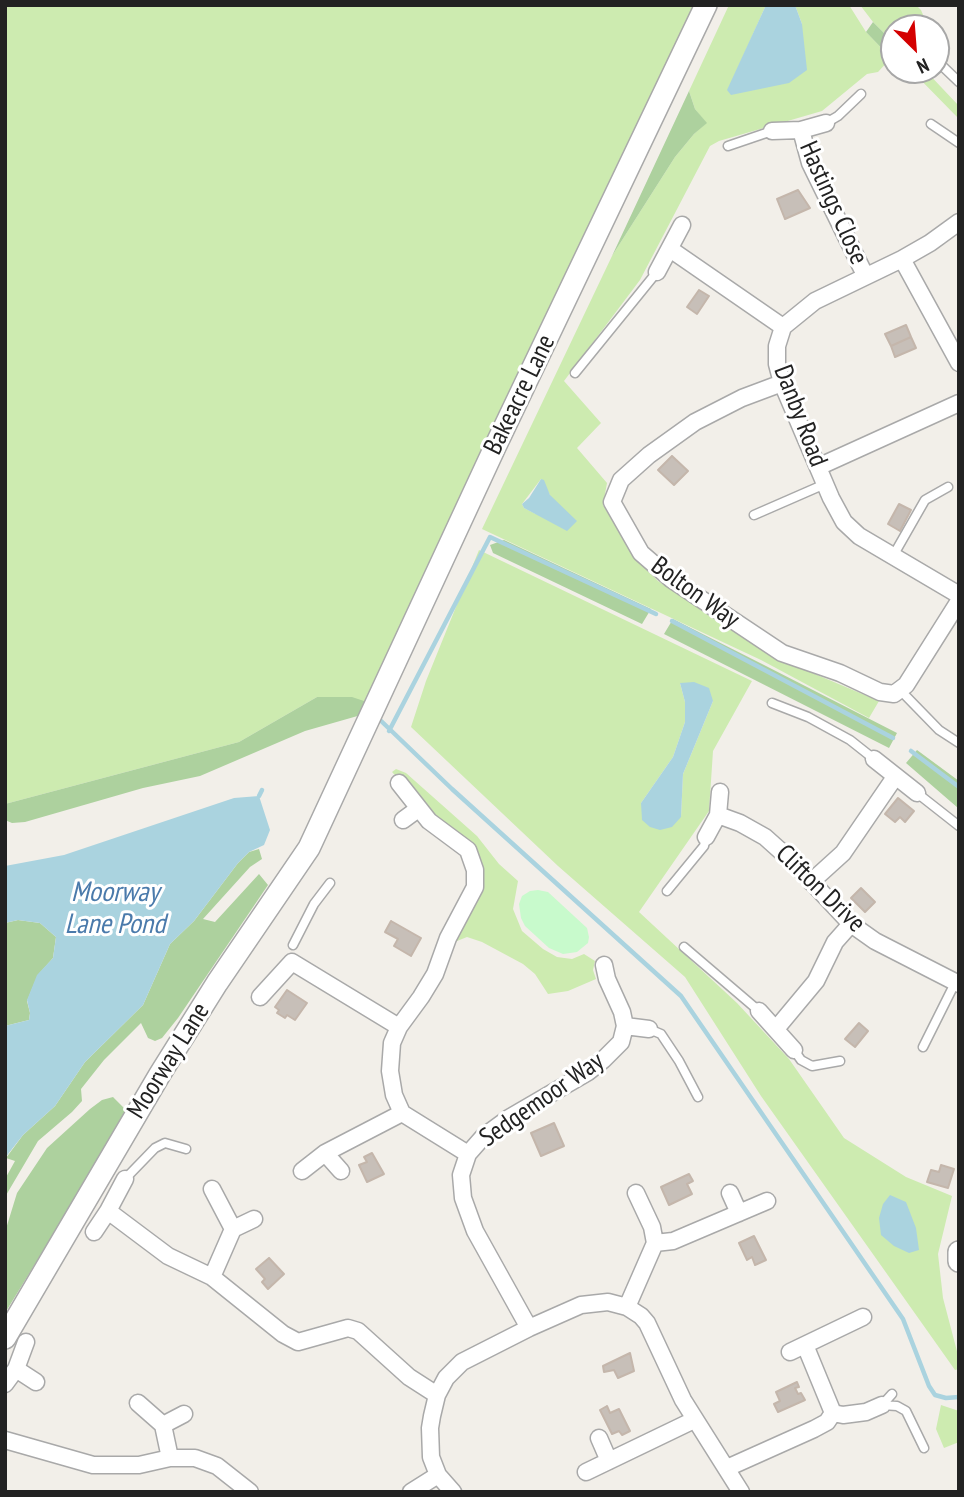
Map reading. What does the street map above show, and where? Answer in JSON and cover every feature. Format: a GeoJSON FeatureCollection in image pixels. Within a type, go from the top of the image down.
{"type":"FeatureCollection","features":[{"type":"Feature","properties":{"kind":"street","name":"Bakeacre Lane"},"geometry":{"type":"LineString","coordinates":[[337,787],[495,447],[706,5]]}},
{"type":"Feature","properties":{"kind":"street","name":"Hastings Close"},"geometry":{"type":"LineString","coordinates":[[772,131],[801,130],[826,122]]}},
{"type":"Feature","properties":{"kind":"street","name":"Hastings Close"},"geometry":{"type":"LineString","coordinates":[[801,130],[810,163],[865,275]]}},
{"type":"Feature","properties":{"kind":"street","name":"Danby Road"},"geometry":{"type":"LineString","coordinates":[[959,222],[902,259],[815,301],[783,327],[777,346],[777,364],[782,383],[844,522],[859,536],[959,595]]}},
{"type":"Feature","properties":{"kind":"street"},"geometry":{"type":"LineString","coordinates":[[657,272],[682,225]]}},
{"type":"Feature","properties":{"kind":"street"},"geometry":{"type":"LineString","coordinates":[[670,249],[783,327]]}},
{"type":"Feature","properties":{"kind":"street"},"geometry":{"type":"LineString","coordinates":[[902,259],[959,363]]}},
{"type":"Feature","properties":{"kind":"street","name":"Bolton Way"},"geometry":{"type":"LineString","coordinates":[[782,383],[742,398],[695,422],[649,454],[621,481],[612,502],[641,553],[656,568],[749,632],[782,653],[840,673],[880,692],[894,694],[901,691]]}},
{"type":"Feature","properties":{"kind":"street"},"geometry":{"type":"LineString","coordinates":[[818,467],[959,402]]}},
{"type":"Feature","properties":{"kind":"street"},"geometry":{"type":"LineString","coordinates":[[901,691],[959,601]]}},
{"type":"Feature","properties":{"kind":"street"},"geometry":{"type":"LineString","coordinates":[[874,759],[917,793]]}},
{"type":"Feature","properties":{"kind":"street"},"geometry":{"type":"LineString","coordinates":[[811,882],[843,853],[895,777]]}},
{"type":"Feature","properties":{"kind":"street"},"geometry":{"type":"LineString","coordinates":[[398,783],[429,821],[468,850],[475,870],[475,887],[448,938],[435,974],[399,1027],[392,1043],[390,1071],[394,1095],[402,1113],[468,1154]]}},
{"type":"Feature","properties":{"kind":"street","name":"Moorway Lane"},"geometry":{"type":"LineString","coordinates":[[16,1340],[160,1074],[217,982],[309,848],[337,787]]}},
{"type":"Feature","properties":{"kind":"street"},"geometry":{"type":"LineString","coordinates":[[706,837],[718,815],[720,792]]}},
{"type":"Feature","properties":{"kind":"street"},"geometry":{"type":"LineString","coordinates":[[403,820],[418,810]]}},
{"type":"Feature","properties":{"kind":"street","name":"Clifton Drive"},"geometry":{"type":"LineString","coordinates":[[718,815],[765,837],[794,863],[851,924],[875,941],[957,984]]}},
{"type":"Feature","properties":{"kind":"street"},"geometry":{"type":"LineString","coordinates":[[776,1029],[816,981],[835,942],[851,924]]}},
{"type":"Feature","properties":{"kind":"street"},"geometry":{"type":"LineString","coordinates":[[260,997],[292,962],[293,945]]}},
{"type":"Feature","properties":{"kind":"street"},"geometry":{"type":"LineString","coordinates":[[292,962],[399,1027]]}},
{"type":"Feature","properties":{"kind":"street","name":"Sedgemoor Way"},"geometry":{"type":"LineString","coordinates":[[529,1328],[475,1231],[463,1198],[461,1174],[468,1154],[483,1137],[509,1118],[587,1072],[621,1042],[625,1026],[622,1012],[607,979],[604,965]]}},
{"type":"Feature","properties":{"kind":"street"},"geometry":{"type":"LineString","coordinates":[[759,1012],[793,1050]]}},
{"type":"Feature","properties":{"kind":"street","name":"Sedgemoor Way"},"geometry":{"type":"LineString","coordinates":[[625,1026],[649,1029]]}},
{"type":"Feature","properties":{"kind":"street"},"geometry":{"type":"LineString","coordinates":[[302,1171],[326,1153],[402,1113]]}},
{"type":"Feature","properties":{"kind":"street"},"geometry":{"type":"LineString","coordinates":[[326,1153],[341,1171]]}},
{"type":"Feature","properties":{"kind":"street"},"geometry":{"type":"LineString","coordinates":[[94,1232],[125,1180]]}},
{"type":"Feature","properties":{"kind":"street"},"geometry":{"type":"LineString","coordinates":[[212,1189],[233,1229]]}},
{"type":"Feature","properties":{"kind":"street"},"geometry":{"type":"LineString","coordinates":[[627,1307],[655,1242],[652,1227],[636,1193]]}},
{"type":"Feature","properties":{"kind":"street"},"geometry":{"type":"LineString","coordinates":[[730,1193],[739,1213]]}},
{"type":"Feature","properties":{"kind":"street"},"geometry":{"type":"LineString","coordinates":[[655,1242],[673,1241],[767,1201]]}},
{"type":"Feature","properties":{"kind":"street"},"geometry":{"type":"LineString","coordinates":[[108,1212],[168,1256],[212,1277],[283,1334],[298,1342],[348,1328],[358,1331],[409,1377],[437,1395]]}},
{"type":"Feature","properties":{"kind":"street"},"geometry":{"type":"LineString","coordinates":[[212,1277],[233,1229],[254,1219]]}},
{"type":"Feature","properties":{"kind":"street"},"geometry":{"type":"LineString","coordinates":[[959,1252],[959,1261]]}},
{"type":"Feature","properties":{"kind":"street"},"geometry":{"type":"LineString","coordinates":[[453,1492],[438,1475],[431,1457],[430,1429],[437,1395],[446,1378],[461,1362],[529,1328],[581,1305],[596,1302],[627,1307],[641,1316],[694,1420],[741,1492]]}},
{"type":"Feature","properties":{"kind":"street"},"geometry":{"type":"LineString","coordinates":[[790,1352],[863,1317]]}},
{"type":"Feature","properties":{"kind":"street"},"geometry":{"type":"LineString","coordinates":[[5,1384],[16,1369],[16,1340]]}},
{"type":"Feature","properties":{"kind":"street"},"geometry":{"type":"LineString","coordinates":[[806,1345],[833,1413]]}},
{"type":"Feature","properties":{"kind":"street"},"geometry":{"type":"LineString","coordinates":[[16,1369],[36,1382]]}},
{"type":"Feature","properties":{"kind":"street"},"geometry":{"type":"LineString","coordinates":[[833,1413],[843,1415],[866,1412],[888,1399]]}},
{"type":"Feature","properties":{"kind":"street"},"geometry":{"type":"LineString","coordinates":[[138,1403],[163,1425],[170,1458]]}},
{"type":"Feature","properties":{"kind":"street"},"geometry":{"type":"LineString","coordinates":[[163,1425],[184,1413]]}},
{"type":"Feature","properties":{"kind":"street"},"geometry":{"type":"LineString","coordinates":[[727,1468],[814,1429],[827,1422],[833,1413]]}},
{"type":"Feature","properties":{"kind":"street"},"geometry":{"type":"LineString","coordinates":[[586,1472],[694,1420]]}},
{"type":"Feature","properties":{"kind":"street"},"geometry":{"type":"LineString","coordinates":[[599,1438],[609,1461]]}},
{"type":"Feature","properties":{"kind":"street"},"geometry":{"type":"LineString","coordinates":[[5,1440],[93,1465],[139,1465],[170,1458],[195,1458],[217,1466],[250,1492]]}},
{"type":"Feature","properties":{"kind":"street"},"geometry":{"type":"LineString","coordinates":[[411,1492],[438,1475]]}},
{"type":"Feature","properties":{"kind":"lane"},"geometry":{"type":"LineString","coordinates":[[826,122],[838,116],[861,94]]}},
{"type":"Feature","properties":{"kind":"lane"},"geometry":{"type":"LineString","coordinates":[[931,124],[959,144]]}},
{"type":"Feature","properties":{"kind":"lane"},"geometry":{"type":"LineString","coordinates":[[728,146],[772,131]]}},
{"type":"Feature","properties":{"kind":"lane"},"geometry":{"type":"LineString","coordinates":[[575,373],[657,272]]}},
{"type":"Feature","properties":{"kind":"lane"},"geometry":{"type":"LineString","coordinates":[[754,515],[826,484]]}},
{"type":"Feature","properties":{"kind":"lane"},"geometry":{"type":"LineString","coordinates":[[893,556],[925,500],[948,487]]}},
{"type":"Feature","properties":{"kind":"lane"},"geometry":{"type":"LineString","coordinates":[[901,691],[939,730],[959,743]]}},
{"type":"Feature","properties":{"kind":"lane"},"geometry":{"type":"LineString","coordinates":[[772,703],[808,717],[850,740],[874,759]]}},
{"type":"Feature","properties":{"kind":"lane"},"geometry":{"type":"LineString","coordinates":[[917,793],[959,826]]}},
{"type":"Feature","properties":{"kind":"lane"},"geometry":{"type":"LineString","coordinates":[[667,891],[704,846],[706,837]]}},
{"type":"Feature","properties":{"kind":"lane"},"geometry":{"type":"LineString","coordinates":[[293,945],[314,904],[330,883]]}},
{"type":"Feature","properties":{"kind":"lane"},"geometry":{"type":"LineString","coordinates":[[684,947],[759,1012]]}},
{"type":"Feature","properties":{"kind":"lane"},"geometry":{"type":"LineString","coordinates":[[923,1047],[957,984]]}},
{"type":"Feature","properties":{"kind":"lane"},"geometry":{"type":"LineString","coordinates":[[649,1029],[661,1034],[698,1097]]}},
{"type":"Feature","properties":{"kind":"lane"},"geometry":{"type":"LineString","coordinates":[[793,1050],[801,1060],[812,1066],[840,1061]]}},
{"type":"Feature","properties":{"kind":"lane"},"geometry":{"type":"LineString","coordinates":[[125,1180],[155,1148],[165,1143],[187,1149]]}},
{"type":"Feature","properties":{"kind":"lane"},"geometry":{"type":"LineString","coordinates":[[888,1399],[906,1411],[924,1448]]}},
{"type":"Feature","properties":{"kind":"green space"},"geometry":{"type":"Polygon","coordinates":[[[5,5],[706,5],[376,706],[317,697],[239,742],[5,804],[5,5]]]}},
{"type":"Feature","properties":{"kind":"green space"},"geometry":{"type":"Polygon","coordinates":[[[729,5],[766,5],[728,90],[802,24],[795,5],[849,5],[866,32],[880,47],[880,70],[867,74],[822,111],[710,146],[640,280],[564,381],[601,423],[577,448],[607,483],[603,505],[637,560],[658,581],[777,658],[879,701],[869,718],[761,660],[482,529],[612,256],[675,157],[706,123],[695,109],[689,91],[729,5]],[[541,479],[522,504],[536,514],[550,495],[541,479]]]}},
{"type":"Feature","properties":{"kind":"green space"},"geometry":{"type":"Polygon","coordinates":[[[860,5],[916,5],[923,14],[880,14],[880,29],[860,5]]]}},
{"type":"Feature","properties":{"kind":"green space"},"geometry":{"type":"Polygon","coordinates":[[[873,22],[880,29],[880,47],[866,32],[873,22]]]}},
{"type":"Feature","properties":{"kind":"green space"},"geometry":{"type":"Polygon","coordinates":[[[925,84],[938,84],[959,106],[959,119],[925,84]]]}},
{"type":"Feature","properties":{"kind":"green space"},"geometry":{"type":"Polygon","coordinates":[[[689,91],[695,109],[707,123],[675,157],[612,256],[689,91]]]}},
{"type":"Feature","properties":{"kind":"green space"},"geometry":{"type":"Polygon","coordinates":[[[504,540],[651,609],[642,624],[493,553],[490,545],[504,540]]]}},
{"type":"Feature","properties":{"kind":"green space"},"geometry":{"type":"Polygon","coordinates":[[[479,550],[752,681],[713,751],[709,811],[639,912],[737,1003],[789,1059],[844,1138],[906,1177],[952,1196],[938,1254],[943,1298],[959,1359],[959,1369],[955,1370],[761,1096],[685,977],[558,866],[411,727],[426,681],[479,550]],[[680,683],[685,702],[685,722],[673,757],[641,803],[681,817],[683,774],[713,701],[680,683]]]}},
{"type":"Feature","properties":{"kind":"green space"},"geometry":{"type":"Polygon","coordinates":[[[673,619],[897,733],[889,748],[664,634],[673,619]]]}},
{"type":"Feature","properties":{"kind":"green space"},"geometry":{"type":"Polygon","coordinates":[[[317,697],[352,697],[367,702],[361,715],[305,731],[200,776],[143,788],[25,822],[12,823],[5,820],[5,804],[239,742],[317,697]]]}},
{"type":"Feature","properties":{"kind":"green space"},"geometry":{"type":"Polygon","coordinates":[[[917,750],[959,781],[958,808],[906,763],[917,750]]]}},
{"type":"Feature","properties":{"kind":"green space"},"geometry":{"type":"Polygon","coordinates":[[[396,769],[406,773],[477,836],[499,864],[518,881],[513,909],[522,931],[557,957],[572,959],[584,954],[595,961],[593,970],[596,979],[568,991],[548,994],[535,974],[523,964],[482,942],[467,937],[452,943],[483,877],[483,867],[478,854],[433,816],[392,772],[396,769]]]}},
{"type":"Feature","properties":{"kind":"green space"},"geometry":{"type":"Polygon","coordinates":[[[259,849],[262,859],[250,867],[203,919],[215,922],[259,874],[268,885],[178,1018],[162,1038],[155,1041],[148,1038],[141,1023],[104,1060],[81,1089],[82,1101],[38,1141],[5,1197],[5,1179],[15,1161],[6,1158],[23,1135],[55,1106],[85,1062],[143,1005],[170,944],[194,921],[238,863],[249,852],[259,849]]]}},
{"type":"Feature","properties":{"kind":"green space"},"geometry":{"type":"Polygon","coordinates":[[[538,890],[548,892],[587,928],[588,943],[577,952],[563,954],[549,948],[525,926],[519,904],[522,896],[538,890]]]}},
{"type":"Feature","properties":{"kind":"green space"},"geometry":{"type":"Polygon","coordinates":[[[18,920],[40,923],[56,937],[53,958],[38,975],[27,1001],[29,1020],[5,1026],[5,923],[18,920]]]}},
{"type":"Feature","properties":{"kind":"green space"},"geometry":{"type":"Polygon","coordinates":[[[113,1097],[128,1112],[5,1313],[5,1232],[17,1193],[47,1148],[90,1109],[102,1100],[113,1097]]]}},
{"type":"Feature","properties":{"kind":"green space"},"geometry":{"type":"Polygon","coordinates":[[[941,1405],[959,1411],[959,1442],[944,1448],[936,1429],[941,1405]]]}},
{"type":"Feature","properties":{"kind":"water"},"geometry":{"type":"Polygon","coordinates":[[[766,5],[795,5],[802,24],[807,70],[789,83],[731,95],[727,90],[766,5]]]}},
{"type":"Feature","properties":{"kind":"water"},"geometry":{"type":"Polygon","coordinates":[[[541,479],[544,480],[550,495],[577,521],[567,531],[524,508],[522,504],[541,479]]]}},
{"type":"Feature","properties":{"kind":"water"},"geometry":{"type":"Polygon","coordinates":[[[694,682],[709,688],[713,701],[683,774],[681,817],[672,827],[660,830],[650,827],[642,820],[641,803],[673,757],[685,722],[685,702],[680,683],[694,682]]]}},
{"type":"Feature","properties":{"kind":"water","name":"Moorway Lane Pond"},"geometry":{"type":"Polygon","coordinates":[[[259,796],[270,830],[264,845],[249,852],[238,863],[194,921],[170,944],[143,1005],[85,1062],[55,1106],[23,1135],[5,1158],[5,1026],[29,1020],[27,1000],[37,975],[53,958],[56,937],[40,923],[18,920],[5,923],[5,866],[64,855],[234,798],[259,796]]]}},
{"type":"Feature","properties":{"kind":"water"},"geometry":{"type":"Polygon","coordinates":[[[890,1195],[906,1202],[916,1228],[919,1250],[909,1253],[894,1246],[881,1235],[879,1218],[883,1204],[890,1195]]]}},
{"type":"Feature","properties":{"kind":"building"},"geometry":{"type":"Polygon","coordinates":[[[798,190],[810,208],[785,219],[777,199],[798,190]]]}},
{"type":"Feature","properties":{"kind":"building"},"geometry":{"type":"Polygon","coordinates":[[[699,290],[709,296],[697,314],[687,307],[699,290]]]}},
{"type":"Feature","properties":{"kind":"building"},"geometry":{"type":"Polygon","coordinates":[[[906,325],[911,337],[891,346],[885,334],[906,325]]]}},
{"type":"Feature","properties":{"kind":"building"},"geometry":{"type":"Polygon","coordinates":[[[911,337],[916,348],[895,357],[891,346],[911,337]]]}},
{"type":"Feature","properties":{"kind":"building"},"geometry":{"type":"Polygon","coordinates":[[[672,456],[688,471],[674,485],[658,470],[672,456]]]}},
{"type":"Feature","properties":{"kind":"building"},"geometry":{"type":"Polygon","coordinates":[[[899,504],[911,510],[900,531],[888,524],[899,504]]]}},
{"type":"Feature","properties":{"kind":"building"},"geometry":{"type":"Polygon","coordinates":[[[898,798],[914,811],[905,822],[900,817],[895,822],[885,814],[898,798]]]}},
{"type":"Feature","properties":{"kind":"building"},"geometry":{"type":"Polygon","coordinates":[[[861,888],[875,902],[865,912],[851,898],[861,888]]]}},
{"type":"Feature","properties":{"kind":"building"},"geometry":{"type":"Polygon","coordinates":[[[391,921],[421,938],[411,956],[394,946],[398,939],[385,932],[391,921]]]}},
{"type":"Feature","properties":{"kind":"building"},"geometry":{"type":"Polygon","coordinates":[[[287,990],[307,1003],[295,1020],[277,1013],[279,1010],[275,1007],[287,990]]]}},
{"type":"Feature","properties":{"kind":"building"},"geometry":{"type":"Polygon","coordinates":[[[859,1023],[868,1031],[855,1047],[845,1039],[859,1023]]]}},
{"type":"Feature","properties":{"kind":"building"},"geometry":{"type":"Polygon","coordinates":[[[554,1123],[564,1146],[541,1156],[531,1133],[554,1123]]]}},
{"type":"Feature","properties":{"kind":"building"},"geometry":{"type":"Polygon","coordinates":[[[372,1153],[384,1174],[367,1182],[359,1165],[367,1162],[364,1157],[372,1153]]]}},
{"type":"Feature","properties":{"kind":"building"},"geometry":{"type":"Polygon","coordinates":[[[941,1165],[954,1169],[948,1188],[927,1182],[931,1170],[939,1172],[941,1165]]]}},
{"type":"Feature","properties":{"kind":"building"},"geometry":{"type":"Polygon","coordinates":[[[689,1174],[693,1181],[687,1184],[692,1194],[669,1205],[661,1187],[689,1174]]]}},
{"type":"Feature","properties":{"kind":"building"},"geometry":{"type":"Polygon","coordinates":[[[754,1236],[766,1260],[755,1265],[752,1257],[747,1260],[739,1243],[754,1236]]]}},
{"type":"Feature","properties":{"kind":"building"},"geometry":{"type":"Polygon","coordinates":[[[269,1258],[284,1274],[268,1289],[262,1282],[265,1279],[256,1269],[269,1258]]]}},
{"type":"Feature","properties":{"kind":"building"},"geometry":{"type":"Polygon","coordinates":[[[630,1353],[634,1371],[618,1378],[614,1370],[604,1372],[603,1366],[630,1353]]]}},
{"type":"Feature","properties":{"kind":"building"},"geometry":{"type":"Polygon","coordinates":[[[797,1382],[799,1387],[795,1388],[805,1400],[778,1412],[774,1404],[780,1401],[776,1392],[797,1382]]]}},
{"type":"Feature","properties":{"kind":"building"},"geometry":{"type":"Polygon","coordinates":[[[607,1406],[610,1413],[619,1409],[630,1431],[622,1435],[619,1431],[612,1434],[600,1410],[607,1406]]]}},
{"type":"Feature","properties":{"kind":"waterway"},"geometry":{"type":"LineString","coordinates":[[389,731],[490,537],[656,614]]}},
{"type":"Feature","properties":{"kind":"waterway"},"geometry":{"type":"LineString","coordinates":[[672,621],[893,738]]}},
{"type":"Feature","properties":{"kind":"waterway"},"geometry":{"type":"LineString","coordinates":[[378,718],[452,789],[681,996],[903,1319],[935,1395],[959,1397]]}},
{"type":"Feature","properties":{"kind":"waterway"},"geometry":{"type":"LineString","coordinates":[[911,751],[959,787]]}},
{"type":"Feature","properties":{"kind":"waterway"},"geometry":{"type":"LineString","coordinates":[[259,796],[262,790]]}}]}
